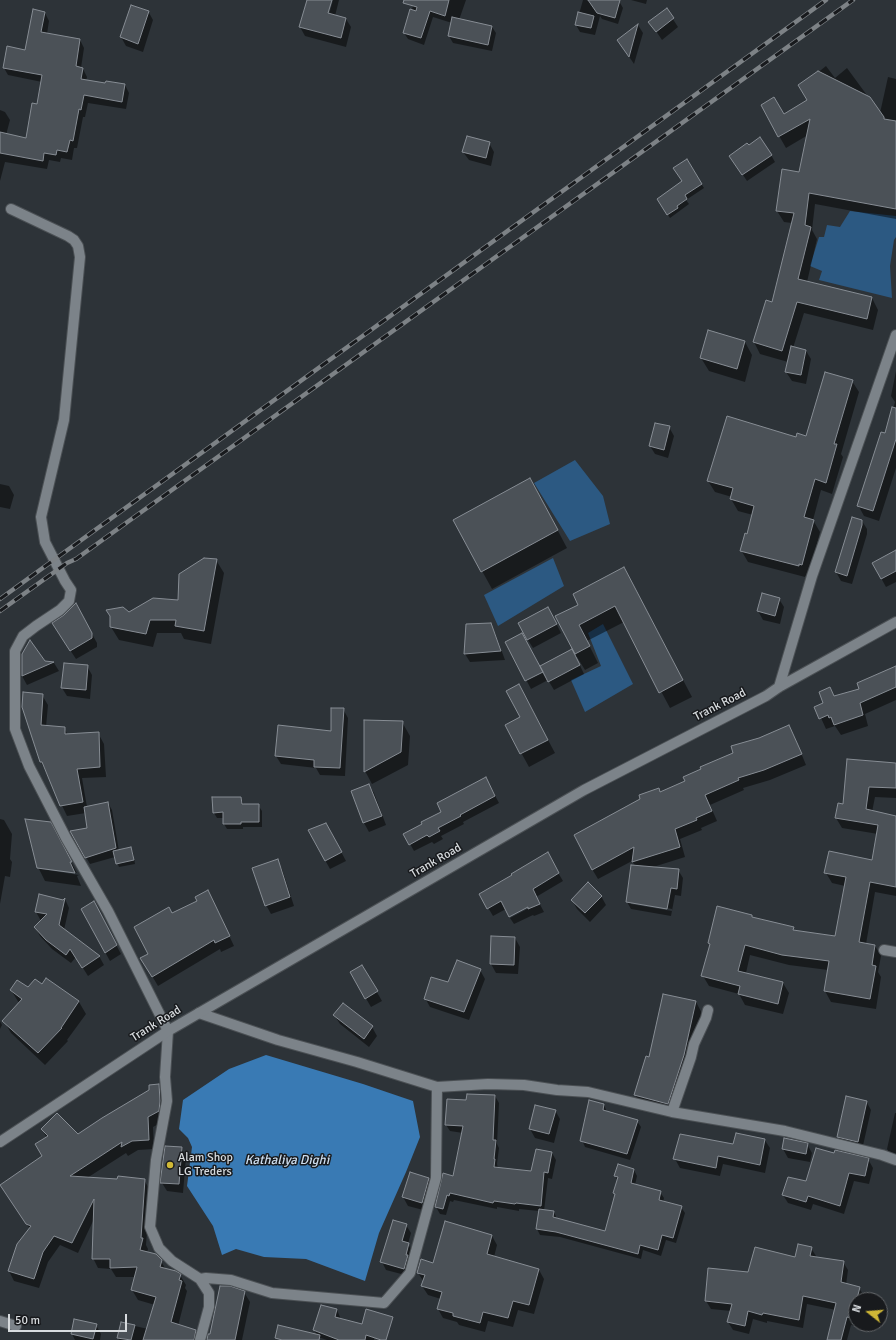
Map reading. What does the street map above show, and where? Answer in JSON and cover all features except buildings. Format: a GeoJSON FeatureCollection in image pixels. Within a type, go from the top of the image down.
{"type":"FeatureCollection","features":[{"type":"Feature","properties":{"kind":"street"},"geometry":{"type":"LineString","coordinates":[[11,209],[74,240],[78,246],[80,256],[64,420],[41,518],[45,542],[64,581],[71,590],[69,601],[60,610],[23,636],[15,651],[15,729],[29,766],[66,838],[108,911],[168,1031],[165,1077],[167,1101],[156,1160],[150,1226],[159,1248],[172,1261],[200,1279],[209,1293],[209,1307],[200,1340]]}},
{"type":"Feature","properties":{"kind":"street"},"geometry":{"type":"LineString","coordinates":[[779,687],[812,576],[896,335]]}},
{"type":"Feature","properties":{"kind":"street","name":"Trank Road"},"geometry":{"type":"LineString","coordinates":[[0,1142],[199,1012],[584,790],[766,696],[779,687],[896,622]]}},
{"type":"Feature","properties":{"kind":"street"},"geometry":{"type":"LineString","coordinates":[[884,950],[896,952]]}},
{"type":"Feature","properties":{"kind":"street"},"geometry":{"type":"LineString","coordinates":[[672,1112],[694,1044],[708,1010]]}},
{"type":"Feature","properties":{"kind":"street"},"geometry":{"type":"LineString","coordinates":[[199,1012],[278,1040],[357,1062],[437,1087],[488,1084],[524,1085],[557,1090],[588,1092],[672,1112],[785,1131],[882,1155],[896,1160]]}},
{"type":"Feature","properties":{"kind":"street"},"geometry":{"type":"LineString","coordinates":[[200,1279],[232,1280],[272,1293],[384,1303],[410,1273],[436,1178],[437,1087]]}},
{"type":"Feature","properties":{"kind":"street"},"geometry":{"type":"LineString","coordinates":[[0,1321],[16,1326]]}},
{"type":"Feature","properties":{"kind":"shaded area"},"geometry":{"type":"Polygon","coordinates":[[[850,211],[896,216],[896,237],[894,240],[890,266],[892,298],[819,280],[822,271],[810,266],[819,237],[824,237],[827,225],[840,227],[850,211]]]}},
{"type":"Feature","properties":{"kind":"shaded area"},"geometry":{"type":"Polygon","coordinates":[[[575,460],[603,496],[610,524],[570,541],[534,483],[575,460]]]}},
{"type":"Feature","properties":{"kind":"shaded area"},"geometry":{"type":"Polygon","coordinates":[[[553,558],[564,586],[498,626],[484,595],[553,558]]]}},
{"type":"Feature","properties":{"kind":"shaded area"},"geometry":{"type":"Polygon","coordinates":[[[603,624],[633,684],[585,712],[571,680],[601,666],[588,633],[603,624]]]}},
{"type":"Feature","properties":{"kind":"water","name":"Kathaliya Dighi"},"geometry":{"type":"Polygon","coordinates":[[[266,1055],[363,1084],[413,1101],[420,1137],[379,1233],[365,1281],[306,1259],[264,1257],[236,1249],[222,1255],[213,1226],[187,1186],[192,1147],[188,1138],[179,1129],[183,1100],[229,1069],[266,1055]]]}},
{"type":"Feature","properties":{"kind":"railway"},"geometry":{"type":"LineString","coordinates":[[0,599],[826,0]]}},
{"type":"Feature","properties":{"kind":"railway"},"geometry":{"type":"LineString","coordinates":[[0,611],[67,563],[76,559],[853,0]]}},
{"type":"Feature","properties":{"kind":"place","name":"Alam Shop LG Treders"},"geometry":{"type":"Point","coordinates":[170,1165]}}]}
